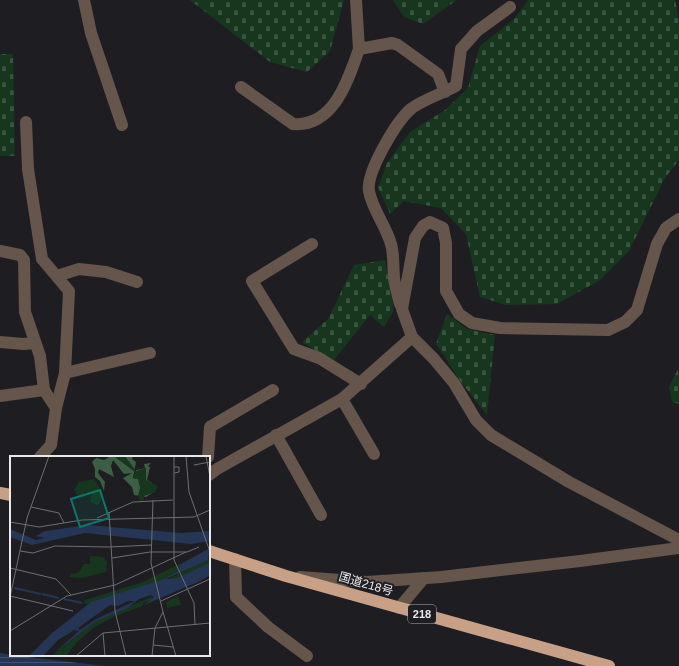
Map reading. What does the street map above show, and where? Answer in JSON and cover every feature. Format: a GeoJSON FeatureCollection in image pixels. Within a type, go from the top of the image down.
{"type":"FeatureCollection","features":[{"type":"Feature","properties":{"kind":"highway","name":"国道218号"},"geometry":{"type":"LineString","coordinates":[[210,551],[286,576],[609,666]]}},
{"type":"Feature","properties":{"kind":"street"},"geometry":{"type":"LineString","coordinates":[[84,0],[91,34],[122,125]]}},
{"type":"Feature","properties":{"kind":"street"},"geometry":{"type":"LineString","coordinates":[[241,87],[294,124],[304,124],[315,121],[327,112],[338,98],[349,77],[359,49],[356,0]]}},
{"type":"Feature","properties":{"kind":"street"},"geometry":{"type":"LineString","coordinates":[[510,7],[477,31],[461,49],[456,86],[412,108],[397,124],[372,175],[369,189],[372,203],[383,221],[392,245],[394,280],[402,309],[412,337],[434,359],[454,383],[476,420],[492,435],[569,482],[679,540]]}},
{"type":"Feature","properties":{"kind":"street"},"geometry":{"type":"LineString","coordinates":[[359,49],[392,43],[398,45],[438,74],[445,92]]}},
{"type":"Feature","properties":{"kind":"street"},"geometry":{"type":"LineString","coordinates":[[26,122],[28,169],[42,259],[69,292],[65,372],[56,408],[51,445],[41,456]]}},
{"type":"Feature","properties":{"kind":"street"},"geometry":{"type":"LineString","coordinates":[[402,309],[415,238],[423,226],[430,222],[443,228],[446,291],[459,314],[472,323],[500,328],[608,330],[625,322],[638,310],[657,244],[666,228],[679,219]]}},
{"type":"Feature","properties":{"kind":"street"},"geometry":{"type":"LineString","coordinates":[[312,244],[252,280],[294,349],[319,358],[361,384]]}},
{"type":"Feature","properties":{"kind":"street"},"geometry":{"type":"LineString","coordinates":[[0,251],[20,255],[24,260],[25,312],[34,343],[40,356],[44,390],[56,408]]}},
{"type":"Feature","properties":{"kind":"street"},"geometry":{"type":"LineString","coordinates":[[57,276],[79,269],[106,272],[137,282]]}},
{"type":"Feature","properties":{"kind":"street"},"geometry":{"type":"LineString","coordinates":[[210,471],[342,398],[361,384],[412,337]]}},
{"type":"Feature","properties":{"kind":"street"},"geometry":{"type":"LineString","coordinates":[[0,342],[23,344],[34,343]]}},
{"type":"Feature","properties":{"kind":"street"},"geometry":{"type":"LineString","coordinates":[[65,372],[150,353]]}},
{"type":"Feature","properties":{"kind":"street"},"geometry":{"type":"LineString","coordinates":[[0,396],[44,390]]}},
{"type":"Feature","properties":{"kind":"street"},"geometry":{"type":"LineString","coordinates":[[208,456],[210,427],[273,390]]}},
{"type":"Feature","properties":{"kind":"street"},"geometry":{"type":"LineString","coordinates":[[342,398],[374,454]]}},
{"type":"Feature","properties":{"kind":"street"},"geometry":{"type":"LineString","coordinates":[[276,435],[321,515]]}},
{"type":"Feature","properties":{"kind":"street"},"geometry":{"type":"LineString","coordinates":[[286,576],[367,582],[424,578],[565,563],[679,548]]}},
{"type":"Feature","properties":{"kind":"street"},"geometry":{"type":"LineString","coordinates":[[235,559],[236,597],[268,626],[307,656]]}},
{"type":"Feature","properties":{"kind":"street"},"geometry":{"type":"LineString","coordinates":[[399,608],[424,578]]}},
{"type":"Feature","properties":{"kind":"green space"},"geometry":{"type":"Polygon","coordinates":[[[190,0],[344,0],[330,51],[307,72],[270,62],[190,0]]]}},
{"type":"Feature","properties":{"kind":"green space"},"geometry":{"type":"Polygon","coordinates":[[[393,0],[457,0],[423,24],[404,17],[393,0]]]}},
{"type":"Feature","properties":{"kind":"green space"},"geometry":{"type":"Polygon","coordinates":[[[528,0],[675,0],[679,21],[679,160],[665,178],[629,251],[600,280],[557,304],[506,305],[480,297],[466,234],[441,208],[404,201],[390,214],[378,187],[387,163],[410,132],[445,110],[468,88],[480,46],[514,19],[528,0]]]}},
{"type":"Feature","properties":{"kind":"green space"},"geometry":{"type":"Polygon","coordinates":[[[0,54],[13,54],[15,156],[0,156],[0,54]]]}},
{"type":"Feature","properties":{"kind":"green space"},"geometry":{"type":"Polygon","coordinates":[[[385,260],[394,310],[384,327],[370,315],[333,361],[302,342],[328,319],[354,265],[385,260]]]}},
{"type":"Feature","properties":{"kind":"green space"},"geometry":{"type":"Polygon","coordinates":[[[447,314],[467,329],[495,335],[487,415],[461,382],[436,344],[447,314]]]}},
{"type":"Feature","properties":{"kind":"green space"},"geometry":{"type":"Polygon","coordinates":[[[679,367],[679,404],[672,402],[669,387],[679,367]]]}},
{"type":"Feature","properties":{"kind":"water"},"geometry":{"type":"Polygon","coordinates":[[[0,653],[10,656],[105,666],[0,666],[0,653]]]}}]}
